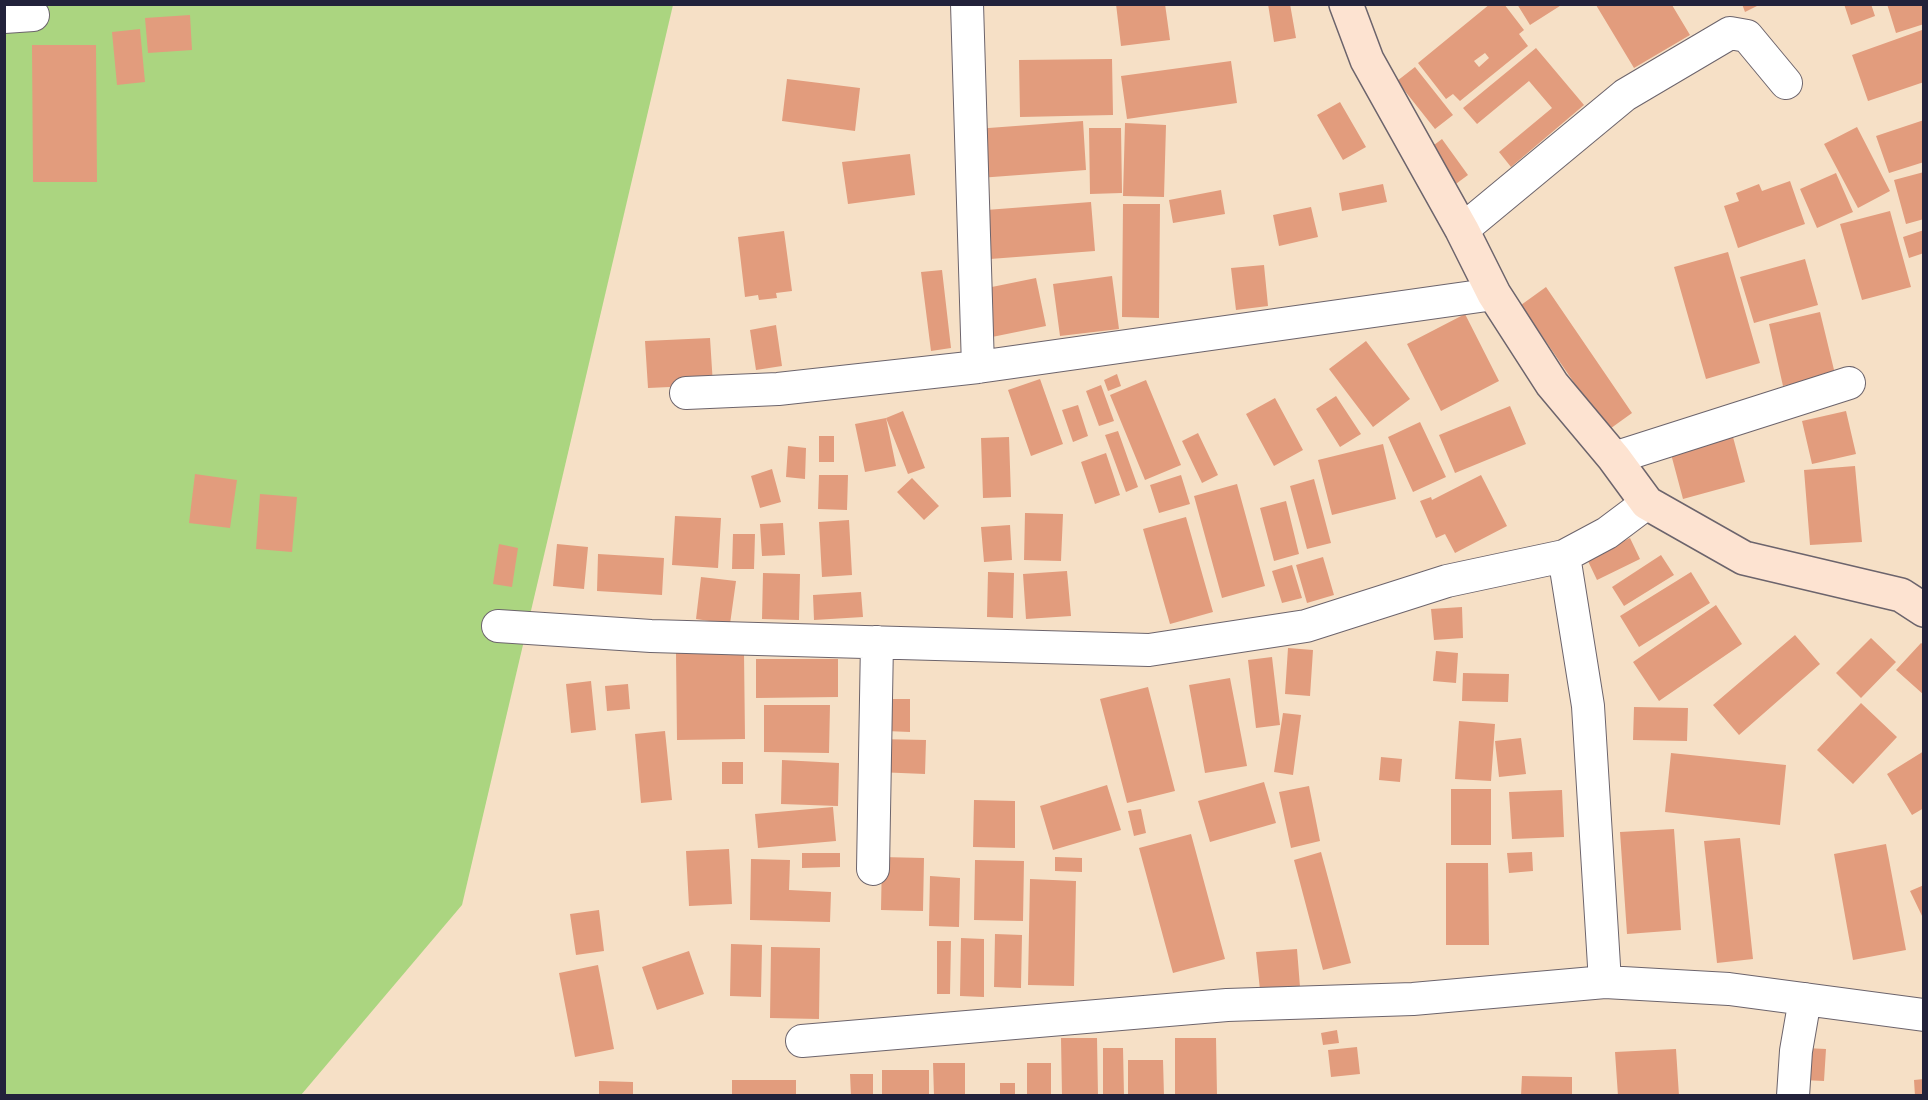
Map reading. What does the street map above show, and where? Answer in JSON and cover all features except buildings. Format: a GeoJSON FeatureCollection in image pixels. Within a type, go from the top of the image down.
{"type":"FeatureCollection","features":[{"type":"Feature","properties":{"kind":"street"},"geometry":{"type":"LineString","coordinates":[[967,4],[978,367]]}},
{"type":"Feature","properties":{"kind":"street"},"geometry":{"type":"LineString","coordinates":[[1346,4],[1367,60],[1462,230],[1494,294],[1552,384],[1614,458],[1647,503],[1744,558],[1901,595],[1923,610]]}},
{"type":"Feature","properties":{"kind":"street"},"geometry":{"type":"LineString","coordinates":[[1462,230],[1625,95],[1730,33],[1747,36],[1786,83]]}},
{"type":"Feature","properties":{"kind":"street"},"geometry":{"type":"LineString","coordinates":[[686,393],[778,389],[978,367],[1494,294]]}},
{"type":"Feature","properties":{"kind":"street"},"geometry":{"type":"LineString","coordinates":[[1614,458],[1849,383]]}},
{"type":"Feature","properties":{"kind":"street"},"geometry":{"type":"LineString","coordinates":[[498,627],[651,636],[1149,650],[1306,626],[1447,581],[1564,556],[1607,533],[1647,503]]}},
{"type":"Feature","properties":{"kind":"street"},"geometry":{"type":"LineString","coordinates":[[1564,556],[1588,706],[1605,982]]}},
{"type":"Feature","properties":{"kind":"street"},"geometry":{"type":"LineString","coordinates":[[873,869],[877,642]]}},
{"type":"Feature","properties":{"kind":"street"},"geometry":{"type":"LineString","coordinates":[[802,1041],[1227,1005],[1413,999],[1605,982],[1729,989],[1923,1015]]}},
{"type":"Feature","properties":{"kind":"street"},"geometry":{"type":"LineString","coordinates":[[1792,1095],[1796,1051],[1805,999]]}},
{"type":"Feature","properties":{"kind":"green space"},"geometry":{"type":"Polygon","coordinates":[[[5,5],[673,5],[462,905],[301,1095],[5,1096],[5,5]]]}}]}
